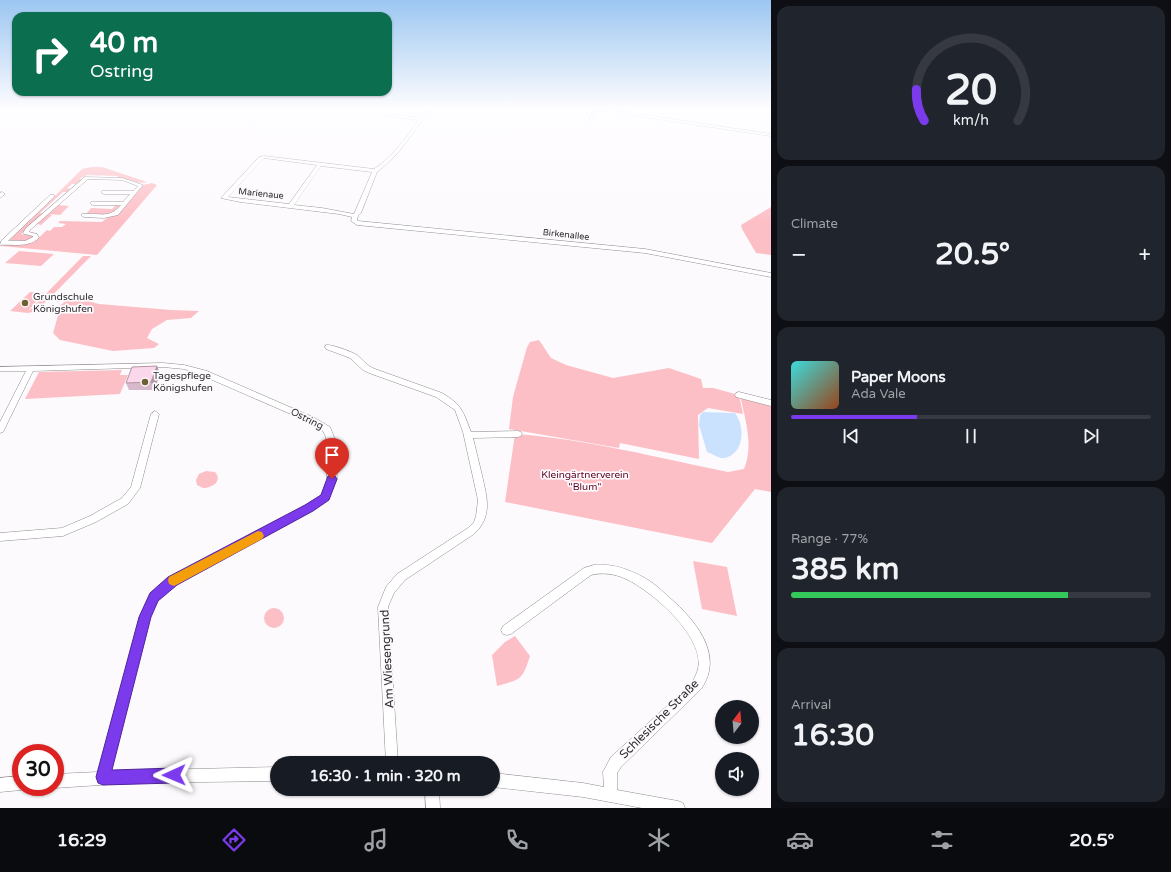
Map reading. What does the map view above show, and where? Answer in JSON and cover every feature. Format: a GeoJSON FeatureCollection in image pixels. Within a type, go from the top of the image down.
{"type":"FeatureCollection","features":[{"type":"Feature","properties":{"kind":"street"},"geometry":{"type":"LineString","coordinates":[[355,216],[358,213],[375,171],[380,169],[399,147]]}},
{"type":"Feature","properties":{"kind":"street","name":"Marienaue"},"geometry":{"type":"LineString","coordinates":[[355,216],[336,211],[224,198],[262,157],[375,171]]}},
{"type":"Feature","properties":{"kind":"street","name":"Marienaue"},"geometry":{"type":"LineString","coordinates":[[290,206],[319,165]]}},
{"type":"Feature","properties":{"kind":"street"},"geometry":{"type":"LineString","coordinates":[[1,243],[22,244],[35,239],[35,235],[26,232],[28,229],[87,178],[122,179],[141,184],[117,213],[111,216],[84,215]]}},
{"type":"Feature","properties":{"kind":"street"},"geometry":{"type":"LineString","coordinates":[[104,192],[134,193]]}},
{"type":"Feature","properties":{"kind":"street"},"geometry":{"type":"LineString","coordinates":[[1,243],[52,196]]}},
{"type":"Feature","properties":{"kind":"street"},"geometry":{"type":"LineString","coordinates":[[93,202],[124,204]]}},
{"type":"Feature","properties":{"kind":"street","name":"Birkenallee"},"geometry":{"type":"LineString","coordinates":[[355,216],[354,221],[357,223],[645,251],[771,275]]}},
{"type":"Feature","properties":{"kind":"street","name":"Am Wiesengrund"},"geometry":{"type":"LineString","coordinates":[[329,347],[353,356],[366,368],[372,371],[446,399],[458,409],[468,435],[483,500],[481,516],[478,524],[471,531],[400,577],[384,601],[383,607],[392,756]]}},
{"type":"Feature","properties":{"kind":"street","name":"Ostring"},"geometry":{"type":"LineString","coordinates":[[0,369],[163,365],[184,367],[204,373],[312,420],[327,429],[330,437],[332,479],[325,497],[302,512],[173,581],[154,597],[145,617],[103,777]]}},
{"type":"Feature","properties":{"kind":"street"},"geometry":{"type":"LineString","coordinates":[[0,430],[31,368]]}},
{"type":"Feature","properties":{"kind":"street"},"geometry":{"type":"LineString","coordinates":[[739,395],[771,403]]}},
{"type":"Feature","properties":{"kind":"street"},"geometry":{"type":"LineString","coordinates":[[0,537],[63,532],[93,520],[125,501],[135,488],[155,414]]}},
{"type":"Feature","properties":{"kind":"street"},"geometry":{"type":"LineString","coordinates":[[468,435],[518,434]]}},
{"type":"Feature","properties":{"kind":"street","name":"Schlesische Straße"},"geometry":{"type":"LineString","coordinates":[[507,630],[588,571],[602,569],[625,574],[644,582],[676,611],[694,632],[701,648],[703,658],[704,670],[700,680],[690,692],[616,762],[610,772],[611,795]]}},
{"type":"Feature","properties":{"kind":"street"},"geometry":{"type":"LineString","coordinates":[[64,780],[103,777],[270,774]]}},
{"type":"Feature","properties":{"kind":"street"},"geometry":{"type":"LineString","coordinates":[[500,781],[611,795],[678,808]]}},
{"type":"Feature","properties":{"kind":"street"},"geometry":{"type":"LineString","coordinates":[[0,785],[12,784]]}},
{"type":"Feature","properties":{"kind":"street"},"geometry":{"type":"LineString","coordinates":[[432,796],[433,808]]}},
{"type":"Feature","properties":{"kind":"green space"},"geometry":{"type":"Polygon","coordinates":[[[102,167],[147,182],[140,183],[117,178],[118,176],[87,175],[79,179],[82,179],[76,184],[72,184],[67,188],[71,189],[68,192],[63,192],[40,213],[44,214],[21,234],[33,236],[34,237],[31,241],[6,240],[44,207],[82,169],[102,167]]]}},
{"type":"Feature","properties":{"kind":"green space"},"geometry":{"type":"Polygon","coordinates":[[[152,183],[157,185],[97,255],[1,246],[30,243],[47,230],[50,231],[54,227],[62,227],[66,224],[58,223],[60,221],[102,222],[118,213],[143,185],[152,183]]]}},
{"type":"Feature","properties":{"kind":"green space"},"geometry":{"type":"Polygon","coordinates":[[[58,205],[69,206],[60,215],[49,214],[52,215],[41,225],[44,226],[37,224],[58,205]]]}},
{"type":"Feature","properties":{"kind":"green space"},"geometry":{"type":"Polygon","coordinates":[[[113,205],[120,206],[111,215],[87,213],[91,208],[112,209],[115,206],[113,205]]]}},
{"type":"Feature","properties":{"kind":"green space"},"geometry":{"type":"Polygon","coordinates":[[[771,207],[771,255],[756,253],[741,225],[771,207]]]}},
{"type":"Feature","properties":{"kind":"green space"},"geometry":{"type":"Polygon","coordinates":[[[19,251],[54,254],[41,266],[5,263],[19,251]]]}},
{"type":"Feature","properties":{"kind":"green space"},"geometry":{"type":"Polygon","coordinates":[[[83,256],[91,256],[37,311],[28,313],[10,311],[30,292],[44,293],[28,311],[32,308],[83,256]]]}},
{"type":"Feature","properties":{"kind":"green space"},"geometry":{"type":"Polygon","coordinates":[[[70,296],[99,304],[199,311],[191,318],[167,320],[152,329],[147,338],[159,344],[154,348],[113,351],[60,340],[53,333],[61,305],[70,296]]]}},
{"type":"Feature","properties":{"kind":"green space","name":"Kleingärtnerverein \"Blum\""},"geometry":{"type":"Polygon","coordinates":[[[539,340],[551,358],[566,365],[613,378],[669,368],[701,379],[703,388],[713,388],[739,395],[743,414],[708,408],[698,415],[699,459],[620,443],[619,448],[509,429],[513,397],[527,347],[530,342],[539,340]]]}},
{"type":"Feature","properties":{"kind":"green space"},"geometry":{"type":"Polygon","coordinates":[[[122,370],[120,375],[128,375],[120,394],[25,399],[39,372],[122,370]]]}},
{"type":"Feature","properties":{"kind":"green space","name":"Kleingärtnerverein \"Blum\""},"geometry":{"type":"Polygon","coordinates":[[[740,395],[771,403],[771,492],[755,489],[712,543],[505,502],[515,434],[569,440],[728,472],[744,469],[748,451],[748,432],[740,395]]]}},
{"type":"Feature","properties":{"kind":"green space"},"geometry":{"type":"Polygon","coordinates":[[[206,471],[215,472],[218,478],[217,481],[210,487],[203,488],[197,485],[196,480],[199,474],[206,471]]]}},
{"type":"Feature","properties":{"kind":"green space"},"geometry":{"type":"Polygon","coordinates":[[[693,561],[727,567],[737,616],[702,609],[693,561]]]}},
{"type":"Feature","properties":{"kind":"green space"},"geometry":{"type":"Polygon","coordinates":[[[270,608],[278,608],[284,614],[284,622],[278,628],[270,628],[264,622],[264,614],[270,608]]]}},
{"type":"Feature","properties":{"kind":"green space"},"geometry":{"type":"Polygon","coordinates":[[[515,636],[530,656],[525,670],[520,678],[497,686],[492,655],[505,642],[515,636]]]}},
{"type":"Feature","properties":{"kind":"water"},"geometry":{"type":"Polygon","coordinates":[[[703,412],[735,413],[742,432],[740,445],[732,455],[723,458],[707,452],[699,425],[700,415],[703,412]]]}},
{"type":"Feature","properties":{"kind":"building"},"geometry":{"type":"Polygon","coordinates":[[[157,366],[151,382],[126,383],[132,367],[157,366]]]}},
{"type":"Feature","properties":{"kind":"slow traffic"},"geometry":{"type":"LineString","coordinates":[[174,580],[258,536]]}},
{"type":"Feature","properties":{"kind":"place","name":"Grundschule Königshufen"},"geometry":{"type":"Point","coordinates":[25,303]}},
{"type":"Feature","properties":{"kind":"place","name":"Tagespflege Königshufen"},"geometry":{"type":"Point","coordinates":[145,382]}},
{"type":"Feature","properties":{"kind":"route"},"geometry":{"type":"LineString","coordinates":[[174,775],[103,777],[145,617],[154,597],[166,585],[309,508],[325,497],[332,479]]}}]}
